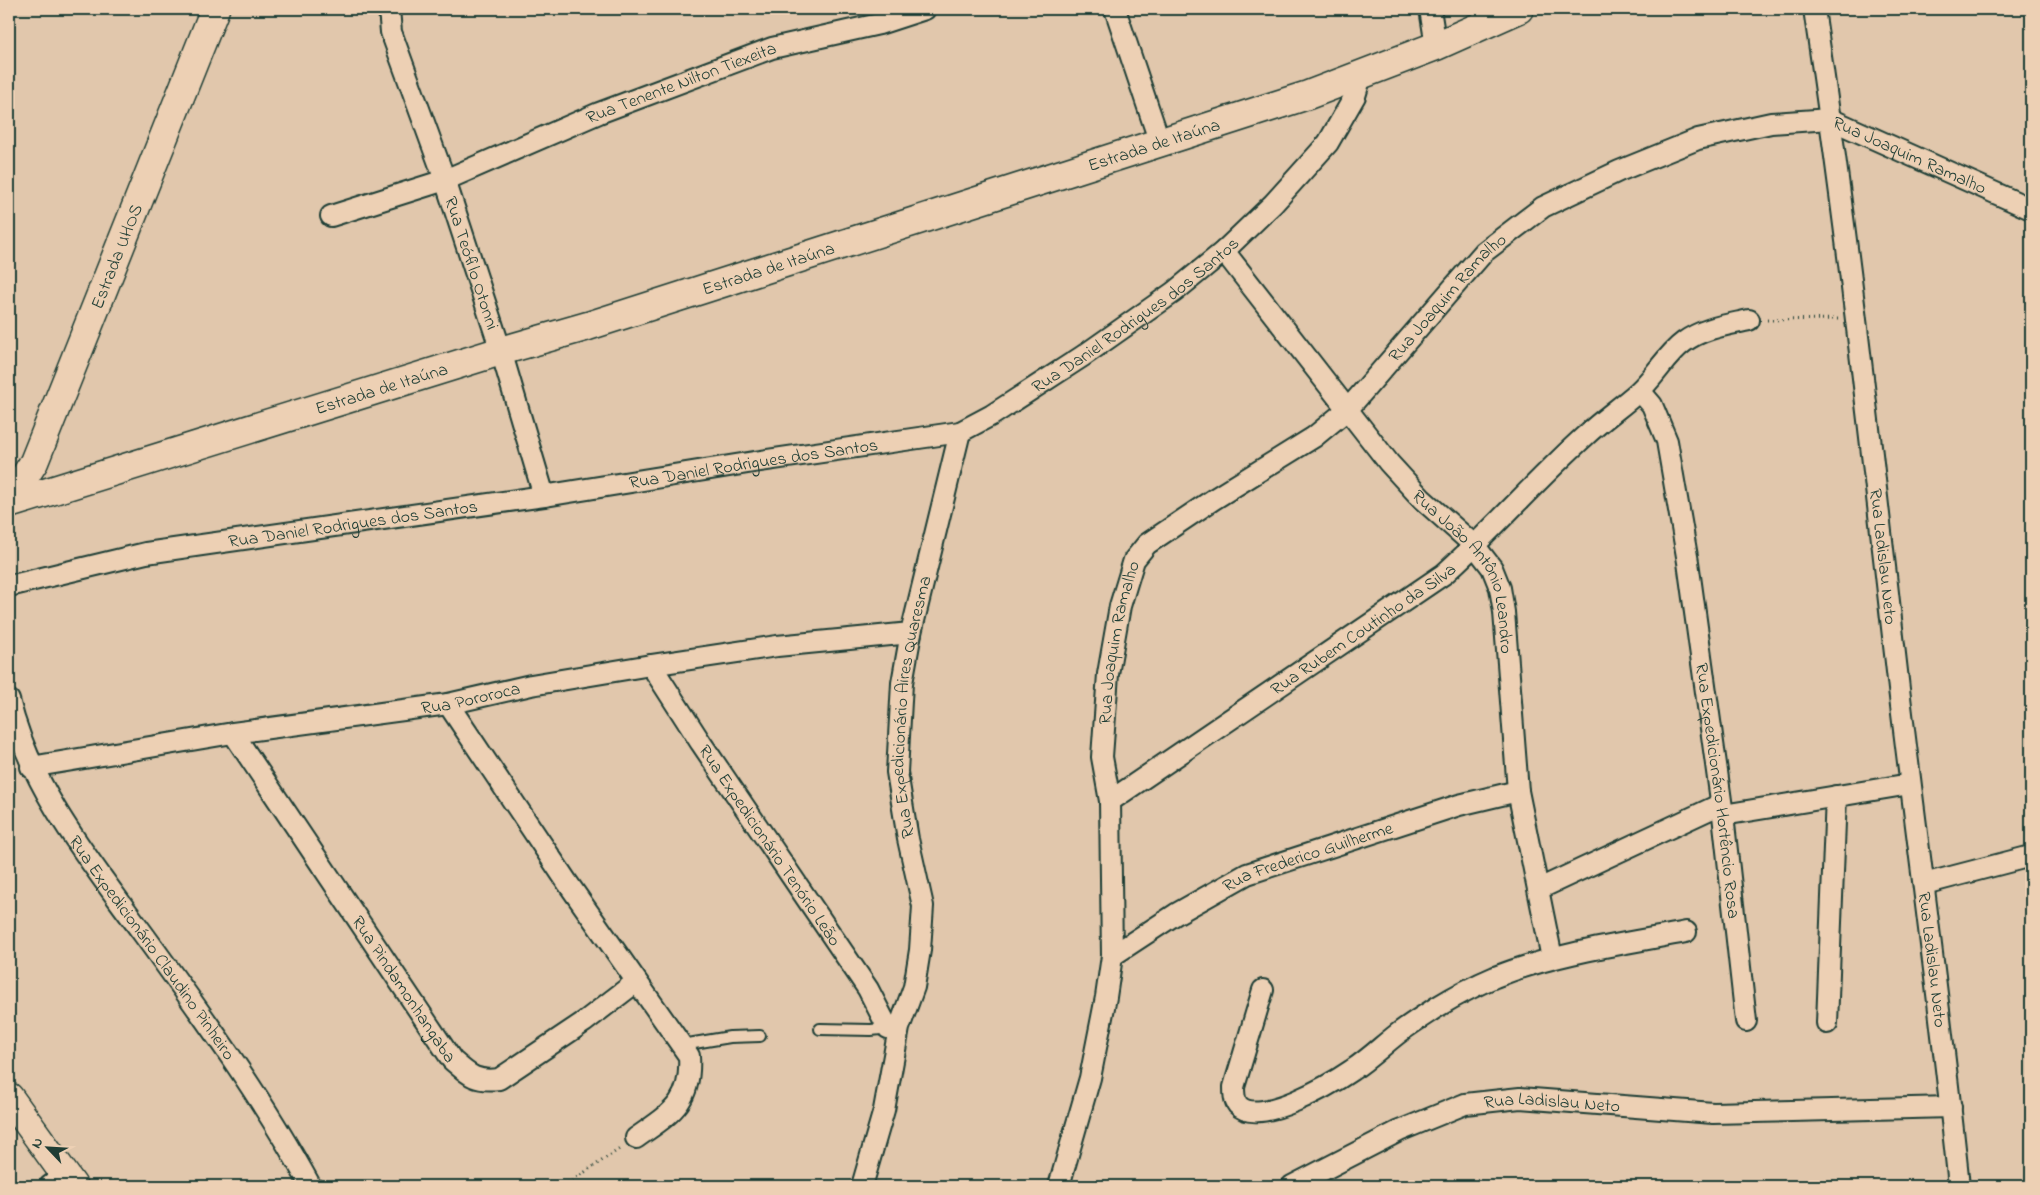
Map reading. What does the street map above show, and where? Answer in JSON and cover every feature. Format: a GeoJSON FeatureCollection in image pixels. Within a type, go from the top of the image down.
{"type":"FeatureCollection","features":[{"type":"Feature","properties":{"kind":"street","name":"Estrada UHOS"},"geometry":{"type":"LineString","coordinates":[[9,502],[34,462],[215,9]]}},
{"type":"Feature","properties":{"kind":"street","name":"Rua Teófilo Otonni"},"geometry":{"type":"LineString","coordinates":[[389,9],[390,32],[445,180],[501,350],[544,496]]}},
{"type":"Feature","properties":{"kind":"street","name":"Rua Tenente Nilton Tiexeita"},"geometry":{"type":"LineString","coordinates":[[331,216],[445,180],[600,113],[772,48],[879,24],[925,9]]}},
{"type":"Feature","properties":{"kind":"street"},"geometry":{"type":"LineString","coordinates":[[1115,9],[1160,143]]}},
{"type":"Feature","properties":{"kind":"street"},"geometry":{"type":"LineString","coordinates":[[1430,9],[1436,46]]}},
{"type":"Feature","properties":{"kind":"street","name":"Estrada de Itaúna"},"geometry":{"type":"LineString","coordinates":[[9,502],[501,350],[588,326],[1308,95],[1362,76],[1436,46],[1519,9]]}},
{"type":"Feature","properties":{"kind":"street","name":"Rua Ladislau Neto"},"geometry":{"type":"LineString","coordinates":[[1814,9],[1856,318],[1959,1186]]}},
{"type":"Feature","properties":{"kind":"street","name":"Rua Daniel Rodrigues dos Santos"},"geometry":{"type":"LineString","coordinates":[[9,586],[146,553],[544,496],[960,432],[992,415],[1083,356],[1174,292],[1224,251],[1273,204],[1328,143],[1355,96],[1362,76]]}},
{"type":"Feature","properties":{"kind":"street","name":"Rua Joaquim Ramalho"},"geometry":{"type":"LineString","coordinates":[[1059,1186],[1090,1078],[1112,956],[1110,801],[1102,757],[1108,674],[1120,606],[1134,560],[1147,544],[1314,438],[1348,409],[1484,252],[1543,207],[1619,171],[1698,139],[1771,124],[1830,119],[2030,214]]}},
{"type":"Feature","properties":{"kind":"street","name":"Rua João Antônio Leandro"},"geometry":{"type":"LineString","coordinates":[[1224,251],[1267,309],[1389,463],[1422,499],[1475,546],[1492,568],[1500,588],[1504,612],[1518,791],[1552,958]]}},
{"type":"Feature","properties":{"kind":"street","name":"Rua Rubem Coutinho da Silva"},"geometry":{"type":"LineString","coordinates":[[1110,801],[1444,574],[1475,546],[1579,441],[1640,391],[1667,358],[1684,342],[1704,331],[1749,320]]}},
{"type":"Feature","properties":{"kind":"street","name":"Rua Expedicionário Hortêncio Rosa"},"geometry":{"type":"LineString","coordinates":[[1640,391],[1652,405],[1667,441],[1688,562],[1722,809],[1746,1021]]}},
{"type":"Feature","properties":{"kind":"street","name":"Rua Expedicionário Aires Quaresma"},"geometry":{"type":"LineString","coordinates":[[862,1186],[884,1110],[894,1028],[914,987],[920,950],[923,906],[906,831],[897,772],[902,683],[911,633],[960,432]]}},
{"type":"Feature","properties":{"kind":"street","name":"Rua Pororoca"},"geometry":{"type":"LineString","coordinates":[[31,767],[232,733],[448,704],[531,686],[651,665],[777,646],[911,633]]}},
{"type":"Feature","properties":{"kind":"street","name":"Rua Expedicionário Tenório Leão"},"geometry":{"type":"LineString","coordinates":[[651,665],[701,743],[894,1028]]}},
{"type":"Feature","properties":{"kind":"street","name":"Rua Expedicionário Claudino Pinheiro"},"geometry":{"type":"LineString","coordinates":[[9,700],[31,767],[46,795],[90,860],[252,1087],[310,1186]]}},
{"type":"Feature","properties":{"kind":"street"},"geometry":{"type":"LineString","coordinates":[[448,704],[492,773],[636,982],[690,1056],[688,1087],[679,1103],[662,1120],[636,1138]]}},
{"type":"Feature","properties":{"kind":"street","name":"Rua Pindamonhangaba"},"geometry":{"type":"LineString","coordinates":[[232,733],[452,1060],[467,1073],[483,1081],[499,1079],[584,1022],[636,982]]}},
{"type":"Feature","properties":{"kind":"street"},"geometry":{"type":"LineString","coordinates":[[1539,889],[1722,809],[1836,796],[1910,784]]}},
{"type":"Feature","properties":{"kind":"street","name":"Rua Frederico Guilherme"},"geometry":{"type":"LineString","coordinates":[[1112,956],[1176,914],[1247,874],[1459,805],[1518,791]]}},
{"type":"Feature","properties":{"kind":"street"},"geometry":{"type":"LineString","coordinates":[[1827,1023],[1836,796]]}},
{"type":"Feature","properties":{"kind":"street"},"geometry":{"type":"LineString","coordinates":[[1924,884],[2031,856]]}},
{"type":"Feature","properties":{"kind":"street"},"geometry":{"type":"LineString","coordinates":[[1263,990],[1234,1087],[1238,1105],[1245,1110],[1262,1112],[1279,1108],[1304,1097],[1352,1070],[1400,1032],[1438,1006],[1494,978],[1552,958],[1686,932]]}},
{"type":"Feature","properties":{"kind":"street"},"geometry":{"type":"LineString","coordinates":[[9,1097],[63,1183]]}},
{"type":"Feature","properties":{"kind":"street","name":"Rua Ladislau Neto"},"geometry":{"type":"LineString","coordinates":[[1292,1186],[1399,1131],[1465,1104],[1520,1098],[1713,1113],[1951,1107]]}},
{"type":"Feature","properties":{"kind":"lane"},"geometry":{"type":"LineString","coordinates":[[820,1030],[894,1028]]}},
{"type":"Feature","properties":{"kind":"lane"},"geometry":{"type":"LineString","coordinates":[[682,1045],[730,1037],[760,1036]]}},
{"type":"Feature","properties":{"kind":"path"},"geometry":{"type":"LineString","coordinates":[[1749,320],[1856,318]]}},
{"type":"Feature","properties":{"kind":"path"},"geometry":{"type":"LineString","coordinates":[[564,1186],[636,1138]]}}]}
